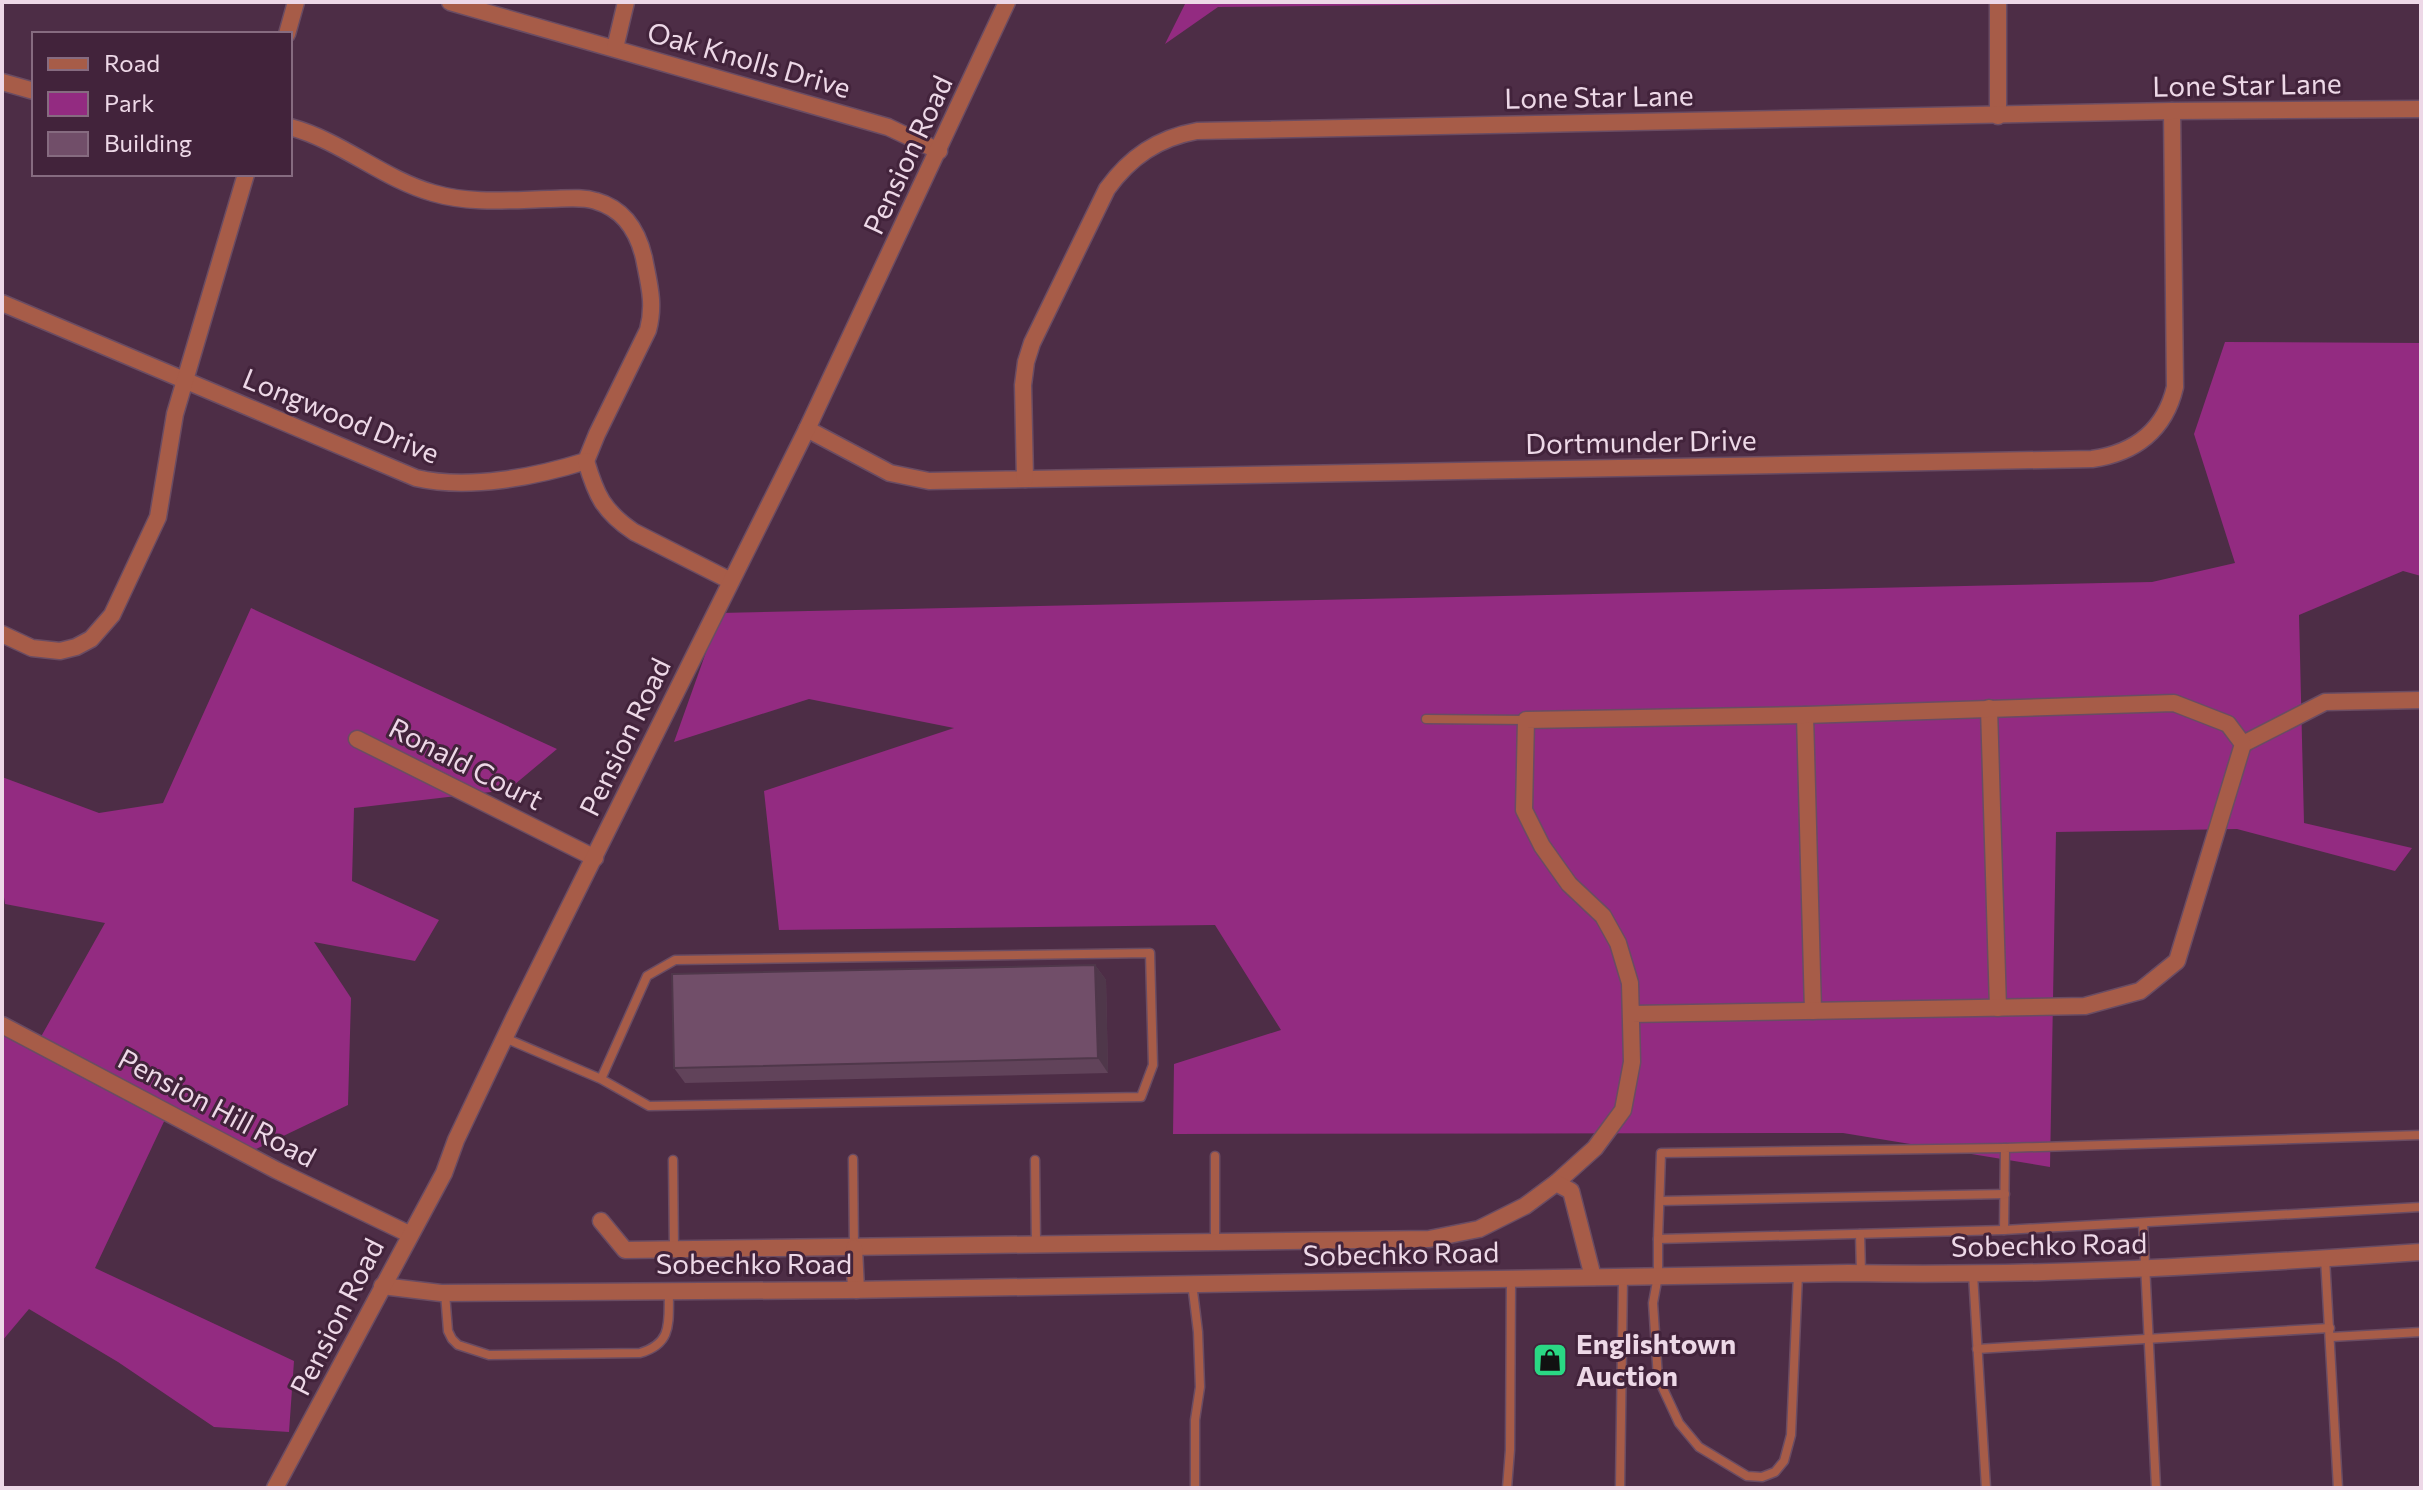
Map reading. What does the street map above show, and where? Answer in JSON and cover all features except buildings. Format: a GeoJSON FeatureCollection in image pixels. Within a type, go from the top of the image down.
{"type":"FeatureCollection","features":[{"type":"Feature","properties":{"kind":"street"},"geometry":{"type":"LineString","coordinates":[[288,32],[296,2]]}},
{"type":"Feature","properties":{"kind":"street","name":"Oak Knolls Drive"},"geometry":{"type":"LineString","coordinates":[[450,2],[888,127],[939,151]]}},
{"type":"Feature","properties":{"kind":"street"},"geometry":{"type":"LineString","coordinates":[[615,48],[626,2]]}},
{"type":"Feature","properties":{"kind":"street","name":"Pension Road"},"geometry":{"type":"LineString","coordinates":[[275,1488],[444,1173],[456,1140],[505,1038],[807,429],[1007,2]]}},
{"type":"Feature","properties":{"kind":"street"},"geometry":{"type":"LineString","coordinates":[[1998,2],[1998,116]]}},
{"type":"Feature","properties":{"kind":"street"},"geometry":{"type":"LineString","coordinates":[[2,82],[32,90]]}},
{"type":"Feature","properties":{"kind":"street","name":"Lone Star Lane"},"geometry":{"type":"LineString","coordinates":[[1025,479],[1023,385],[1032,343],[1107,189],[1143,150],[1181,134],[2172,111],[2421,109]]}},
{"type":"Feature","properties":{"kind":"street","name":"Dortmunder Drive"},"geometry":{"type":"LineString","coordinates":[[807,429],[850,454],[906,478],[929,481],[2092,459],[2113,456],[2141,443],[2156,428],[2167,411],[2175,387],[2172,111]]}},
{"type":"Feature","properties":{"kind":"street"},"geometry":{"type":"LineString","coordinates":[[292,128],[325,140],[405,183],[436,195],[477,201],[585,198],[614,209],[624,217],[635,231],[641,247],[653,300],[652,314],[648,330],[586,461],[596,493],[620,522],[731,581]]}},
{"type":"Feature","properties":{"kind":"street"},"geometry":{"type":"LineString","coordinates":[[2,634],[32,648],[60,651],[76,647],[102,630],[112,615],[158,517],[175,414],[245,176]]}},
{"type":"Feature","properties":{"kind":"street","name":"Longwood Drive"},"geometry":{"type":"LineString","coordinates":[[2,303],[416,478],[440,483],[464,483],[542,472],[586,461]]}},
{"type":"Feature","properties":{"kind":"street"},"geometry":{"type":"LineString","coordinates":[[1632,1014],[2085,1006],[2140,991],[2177,961],[2243,744],[2325,702],[2421,700]]}},
{"type":"Feature","properties":{"kind":"street"},"geometry":{"type":"LineString","coordinates":[[601,1221],[625,1250],[1429,1239],[1479,1229],[1525,1206],[1595,1148],[1623,1110],[1632,1062],[1630,983],[1618,943],[1603,916],[1569,884],[1542,846],[1524,810],[1526,720],[2174,703],[2228,724],[2243,744]]}},
{"type":"Feature","properties":{"kind":"street"},"geometry":{"type":"LineString","coordinates":[[1989,708],[1998,1008]]}},
{"type":"Feature","properties":{"kind":"street"},"geometry":{"type":"LineString","coordinates":[[1805,715],[1813,1011]]}},
{"type":"Feature","properties":{"kind":"street","name":"Ronald Court"},"geometry":{"type":"LineString","coordinates":[[357,739],[595,858]]}},
{"type":"Feature","properties":{"kind":"street","name":"Pension Hill Road"},"geometry":{"type":"LineString","coordinates":[[2,1025],[276,1170],[409,1234]]}},
{"type":"Feature","properties":{"kind":"street"},"geometry":{"type":"LineString","coordinates":[[1556,1183],[1571,1191],[1593,1277]]}},
{"type":"Feature","properties":{"kind":"street"},"geometry":{"type":"LineString","coordinates":[[854,1248],[856,1290]]}},
{"type":"Feature","properties":{"kind":"street","name":"Sobechko Road"},"geometry":{"type":"LineString","coordinates":[[382,1286],[445,1293],[856,1290],[1511,1278],[1973,1274],[2146,1269],[2421,1252]]}},
{"type":"Feature","properties":{"kind":"lane"},"geometry":{"type":"LineString","coordinates":[[1426,719],[1526,720]]}},
{"type":"Feature","properties":{"kind":"lane"},"geometry":{"type":"LineString","coordinates":[[505,1038],[601,1079],[649,1106],[1141,1097],[1153,1065],[1150,953],[675,960],[647,976],[601,1079]]}},
{"type":"Feature","properties":{"kind":"lane"},"geometry":{"type":"LineString","coordinates":[[1798,1274],[1791,1435],[1784,1461],[1775,1472],[1762,1477],[1747,1476],[1699,1447],[1679,1423],[1658,1378],[1653,1303],[1658,1276],[1661,1153],[2005,1148],[2421,1135]]}},
{"type":"Feature","properties":{"kind":"lane"},"geometry":{"type":"LineString","coordinates":[[2004,1230],[2005,1148]]}},
{"type":"Feature","properties":{"kind":"lane"},"geometry":{"type":"LineString","coordinates":[[1215,1156],[1215,1242]]}},
{"type":"Feature","properties":{"kind":"lane"},"geometry":{"type":"LineString","coordinates":[[853,1159],[854,1248]]}},
{"type":"Feature","properties":{"kind":"lane"},"geometry":{"type":"LineString","coordinates":[[673,1160],[674,1249]]}},
{"type":"Feature","properties":{"kind":"lane"},"geometry":{"type":"LineString","coordinates":[[1035,1160],[1037,1245]]}},
{"type":"Feature","properties":{"kind":"lane"},"geometry":{"type":"LineString","coordinates":[[1660,1201],[2005,1194]]}},
{"type":"Feature","properties":{"kind":"lane"},"geometry":{"type":"LineString","coordinates":[[1658,1239],[2004,1230],[2421,1207]]}},
{"type":"Feature","properties":{"kind":"lane"},"geometry":{"type":"LineString","coordinates":[[2143,1223],[2156,1488]]}},
{"type":"Feature","properties":{"kind":"lane"},"geometry":{"type":"LineString","coordinates":[[1860,1234],[1861,1274]]}},
{"type":"Feature","properties":{"kind":"lane"},"geometry":{"type":"LineString","coordinates":[[2325,1258],[2338,1488]]}},
{"type":"Feature","properties":{"kind":"lane"},"geometry":{"type":"LineString","coordinates":[[1973,1274],[1986,1488]]}},
{"type":"Feature","properties":{"kind":"lane"},"geometry":{"type":"LineString","coordinates":[[1620,1488],[1623,1277]]}},
{"type":"Feature","properties":{"kind":"lane"},"geometry":{"type":"LineString","coordinates":[[1507,1488],[1511,1278]]}},
{"type":"Feature","properties":{"kind":"lane"},"geometry":{"type":"LineString","coordinates":[[1192,1283],[1200,1387],[1195,1420],[1195,1488]]}},
{"type":"Feature","properties":{"kind":"lane"},"geometry":{"type":"LineString","coordinates":[[445,1293],[448,1331],[452,1339],[458,1345],[489,1355],[640,1353],[652,1349],[663,1341],[667,1329],[669,1291]]}},
{"type":"Feature","properties":{"kind":"lane"},"geometry":{"type":"LineString","coordinates":[[1977,1349],[2147,1338],[2421,1332]]}},
{"type":"Feature","properties":{"kind":"green space"},"geometry":{"type":"Polygon","coordinates":[[[1186,2],[1656,2],[1218,7],[1165,44],[1186,2]]]}},
{"type":"Feature","properties":{"kind":"green space"},"geometry":{"type":"Polygon","coordinates":[[[2225,342],[2421,343],[2421,576],[2403,571],[2299,615],[2304,823],[2412,848],[2395,871],[2237,829],[2056,832],[2050,1167],[1843,1133],[1173,1134],[1174,1064],[1281,1030],[1215,925],[779,930],[764,791],[954,728],[809,699],[674,742],[720,613],[2152,582],[2235,563],[2194,434],[2225,342]]]}},
{"type":"Feature","properties":{"kind":"green space"},"geometry":{"type":"Polygon","coordinates":[[[251,608],[557,749],[508,790],[354,808],[352,881],[439,920],[415,961],[314,942],[351,998],[348,1105],[252,1151],[168,1113],[95,1268],[294,1361],[289,1432],[214,1427],[118,1362],[29,1309],[2,1341],[2,1024],[38,1042],[105,923],[5,904],[2,884],[2,777],[99,813],[163,803],[251,608]]]}},
{"type":"Feature","properties":{"kind":"place","name":"Englishtown Auction"},"geometry":{"type":"Point","coordinates":[1550,1360]}}]}
